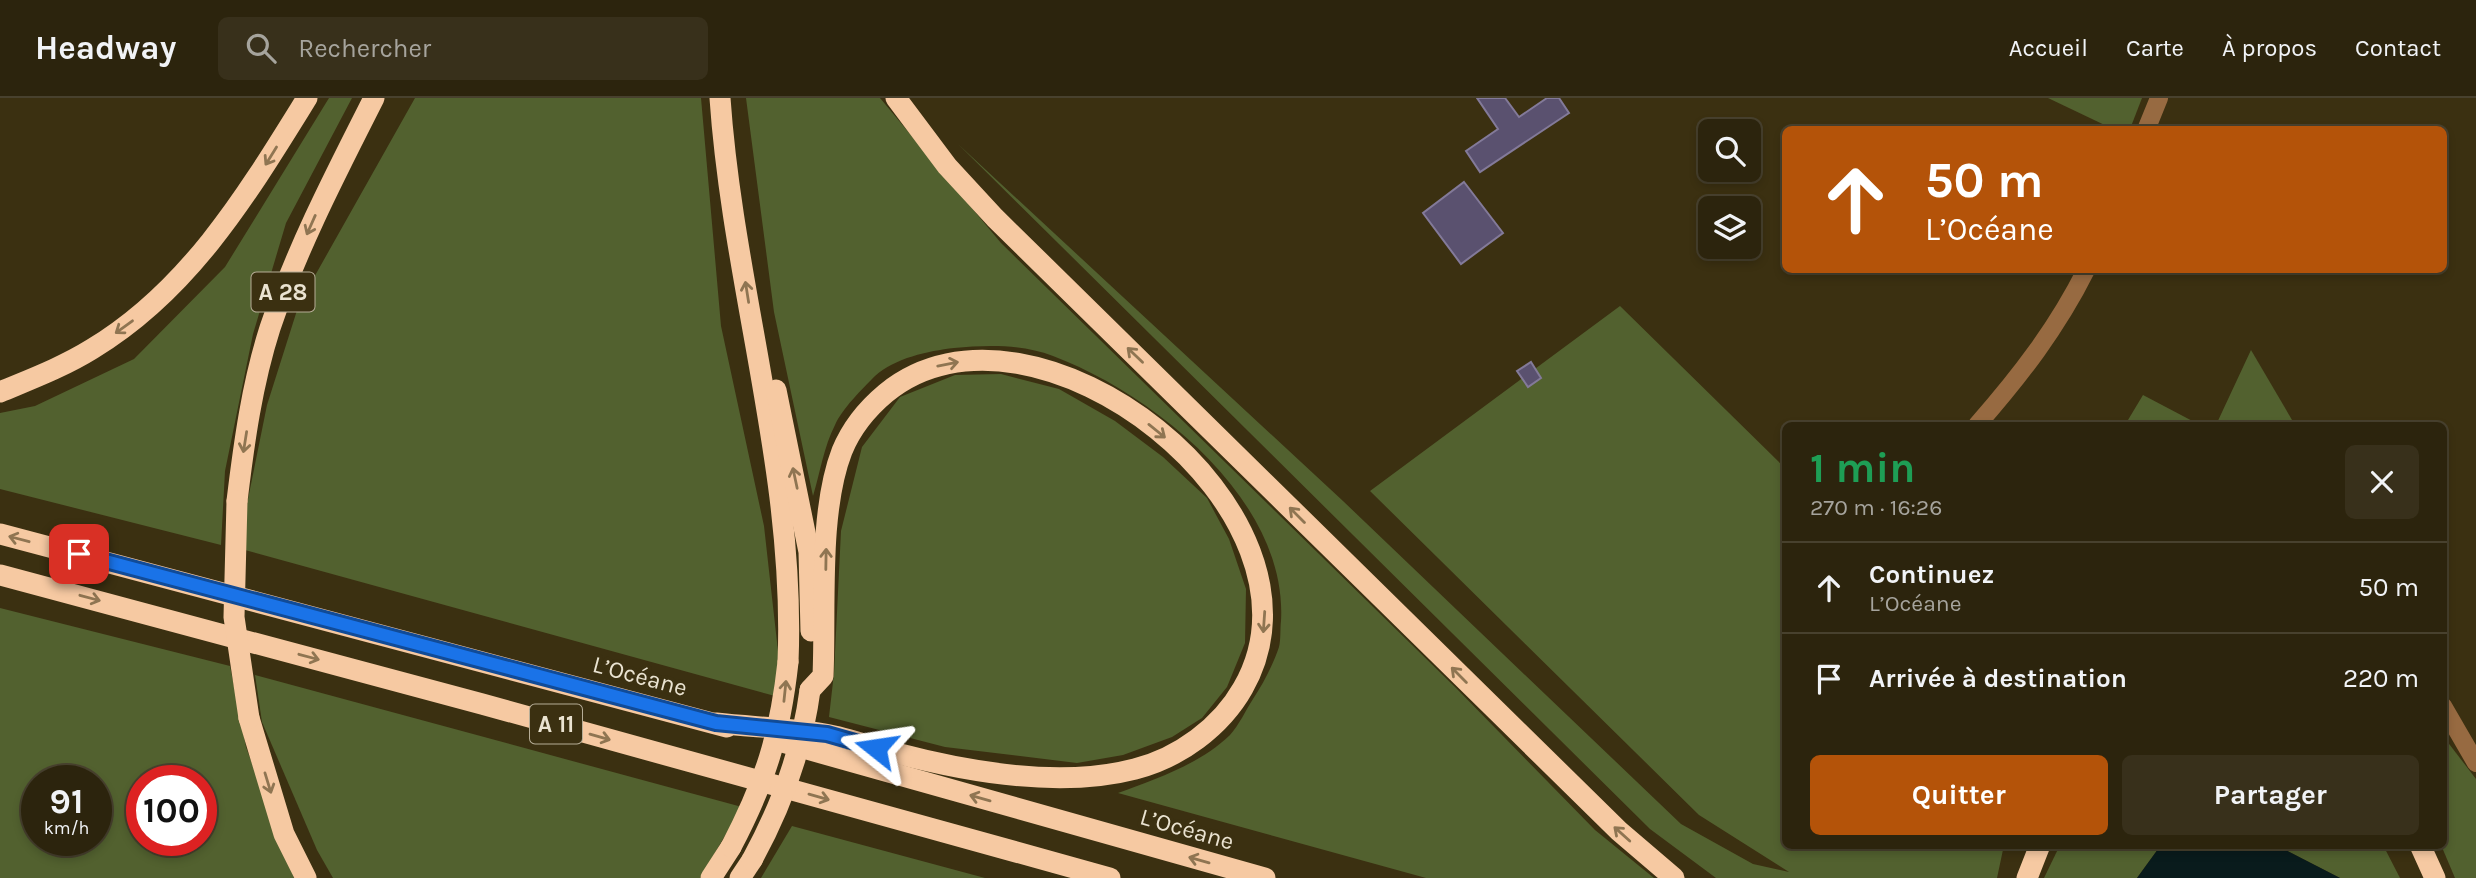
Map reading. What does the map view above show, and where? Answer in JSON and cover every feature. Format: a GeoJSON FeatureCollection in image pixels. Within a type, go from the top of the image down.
{"type":"FeatureCollection","features":[{"type":"Feature","properties":{"kind":"highway"},"geometry":{"type":"LineString","coordinates":[[0,391],[92,349],[140,315],[180,280],[249,190],[307,98]]}},
{"type":"Feature","properties":{"kind":"highway","name":"A 28"},"geometry":{"type":"LineString","coordinates":[[306,878],[284,834],[248,718],[234,617],[237,501],[252,397],[270,330],[290,272],[374,98]]}},
{"type":"Feature","properties":{"kind":"highway"},"geometry":{"type":"LineString","coordinates":[[711,878],[757,798],[783,710],[788,662],[788,562],[729,181],[720,98]]}},
{"type":"Feature","properties":{"kind":"highway"},"geometry":{"type":"LineString","coordinates":[[896,98],[947,166],[995,218],[1588,802],[1674,878]]}},
{"type":"Feature","properties":{"kind":"highway"},"geometry":{"type":"LineString","coordinates":[[716,723],[827,734],[900,755],[1010,774],[1076,778],[1138,768],[1171,755],[1188,744],[1222,718],[1235,702],[1258,655],[1264,624],[1263,588],[1251,548],[1229,506],[1183,453],[1143,420],[1088,385],[1050,370],[1017,362],[981,359],[953,362],[899,383],[876,402],[844,448],[835,472],[814,678],[788,784],[773,821],[746,869]]}},
{"type":"Feature","properties":{"kind":"highway"},"geometry":{"type":"LineString","coordinates":[[757,360],[773,375],[800,504],[811,580],[814,678]]}},
{"type":"Feature","properties":{"kind":"highway","name":"L’Océane"},"geometry":{"type":"LineString","coordinates":[[0,534],[716,723],[1265,878]]}},
{"type":"Feature","properties":{"kind":"highway","name":"A 11"},"geometry":{"type":"LineString","coordinates":[[0,575],[469,700],[1110,878]]}},
{"type":"Feature","properties":{"kind":"highway"},"geometry":{"type":"LineString","coordinates":[[2027,878],[2038,849]]}},
{"type":"Feature","properties":{"kind":"highway"},"geometry":{"type":"LineString","coordinates":[[2422,849],[2435,878]]}},
{"type":"Feature","properties":{"kind":"street"},"geometry":{"type":"LineString","coordinates":[[2148,126],[2159,98]]}},
{"type":"Feature","properties":{"kind":"street"},"geometry":{"type":"LineString","coordinates":[[1980,422],[2028,366],[2068,305],[2084,273]]}},
{"type":"Feature","properties":{"kind":"street"},"geometry":{"type":"LineString","coordinates":[[2447,713],[2476,763]]}},
{"type":"Feature","properties":{"kind":"green space"},"geometry":{"type":"Polygon","coordinates":[[[329,98],[352,98],[286,223],[253,334],[225,471],[221,545],[0,489],[0,413],[35,406],[134,359],[225,267],[329,98]]]}},
{"type":"Feature","properties":{"kind":"green space"},"geometry":{"type":"Polygon","coordinates":[[[415,98],[701,98],[721,326],[764,526],[779,660],[775,696],[245,550],[247,504],[267,405],[299,304],[415,98]]]}},
{"type":"Feature","properties":{"kind":"green space"},"geometry":{"type":"Polygon","coordinates":[[[746,98],[880,98],[1001,243],[1456,688],[1595,830],[1654,878],[1426,878],[1118,793],[1177,770],[1218,745],[1236,727],[1264,681],[1279,647],[1281,621],[1277,577],[1263,534],[1239,494],[1207,458],[1171,425],[1092,373],[1053,356],[1016,347],[944,349],[912,356],[883,370],[858,393],[838,419],[828,442],[813,496],[774,312],[746,98]]]}},
{"type":"Feature","properties":{"kind":"green space"},"geometry":{"type":"Polygon","coordinates":[[[2048,98],[2142,98],[2131,126],[2107,126],[2048,98]]]}},
{"type":"Feature","properties":{"kind":"green space"},"geometry":{"type":"Polygon","coordinates":[[[958,144],[1343,501],[1681,824],[1753,864],[1789,872],[1699,815],[1370,491],[1620,306],[1782,465],[1782,849],[2003,849],[1997,878],[1716,878],[1650,829],[958,144]]]}},
{"type":"Feature","properties":{"kind":"green space"},"geometry":{"type":"Polygon","coordinates":[[[2251,350],[2293,422],[2217,422],[2251,350]]]}},
{"type":"Feature","properties":{"kind":"green space"},"geometry":{"type":"Polygon","coordinates":[[[1001,374],[1059,389],[1115,421],[1163,457],[1207,498],[1229,539],[1246,589],[1245,643],[1227,687],[1202,718],[1172,737],[1123,755],[1077,763],[945,747],[829,717],[834,673],[841,531],[862,447],[900,397],[955,375],[1001,374]]]}},
{"type":"Feature","properties":{"kind":"green space"},"geometry":{"type":"Polygon","coordinates":[[[2143,395],[2194,422],[2127,422],[2143,395]]]}},
{"type":"Feature","properties":{"kind":"green space"},"geometry":{"type":"Polygon","coordinates":[[[0,608],[230,666],[246,747],[294,878],[0,878],[0,608]]]}},
{"type":"Feature","properties":{"kind":"green space"},"geometry":{"type":"Polygon","coordinates":[[[255,675],[742,807],[700,878],[333,878],[317,850],[262,722],[255,675]]]}},
{"type":"Feature","properties":{"kind":"green space"},"geometry":{"type":"Polygon","coordinates":[[[2447,741],[2476,779],[2476,878],[2455,878],[2443,849],[2447,849],[2447,741]]]}},
{"type":"Feature","properties":{"kind":"green space"},"geometry":{"type":"Polygon","coordinates":[[[792,826],[985,878],[761,878],[792,826]]]}},
{"type":"Feature","properties":{"kind":"green space"},"geometry":{"type":"Polygon","coordinates":[[[2058,849],[2158,849],[2137,878],[2044,878],[2058,849]]]}},
{"type":"Feature","properties":{"kind":"green space"},"geometry":{"type":"Polygon","coordinates":[[[2284,849],[2385,849],[2400,878],[2340,878],[2284,849]]]}},
{"type":"Feature","properties":{"kind":"shaded area"},"geometry":{"type":"Polygon","coordinates":[[[2158,849],[2284,849],[2340,878],[2137,878],[2158,849]]]}},
{"type":"Feature","properties":{"kind":"building"},"geometry":{"type":"Polygon","coordinates":[[[1477,98],[1505,98],[1519,117],[1547,98],[1559,98],[1569,113],[1480,172],[1466,151],[1498,129],[1477,98]]]}},
{"type":"Feature","properties":{"kind":"building"},"geometry":{"type":"Polygon","coordinates":[[[1464,182],[1503,233],[1461,264],[1423,213],[1464,182]]]}},
{"type":"Feature","properties":{"kind":"building"},"geometry":{"type":"Polygon","coordinates":[[[1531,362],[1541,378],[1528,387],[1517,371],[1531,362]]]}},
{"type":"Feature","properties":{"kind":"route"},"geometry":{"type":"LineString","coordinates":[[79,554],[716,723],[827,734],[876,748]]}}]}
